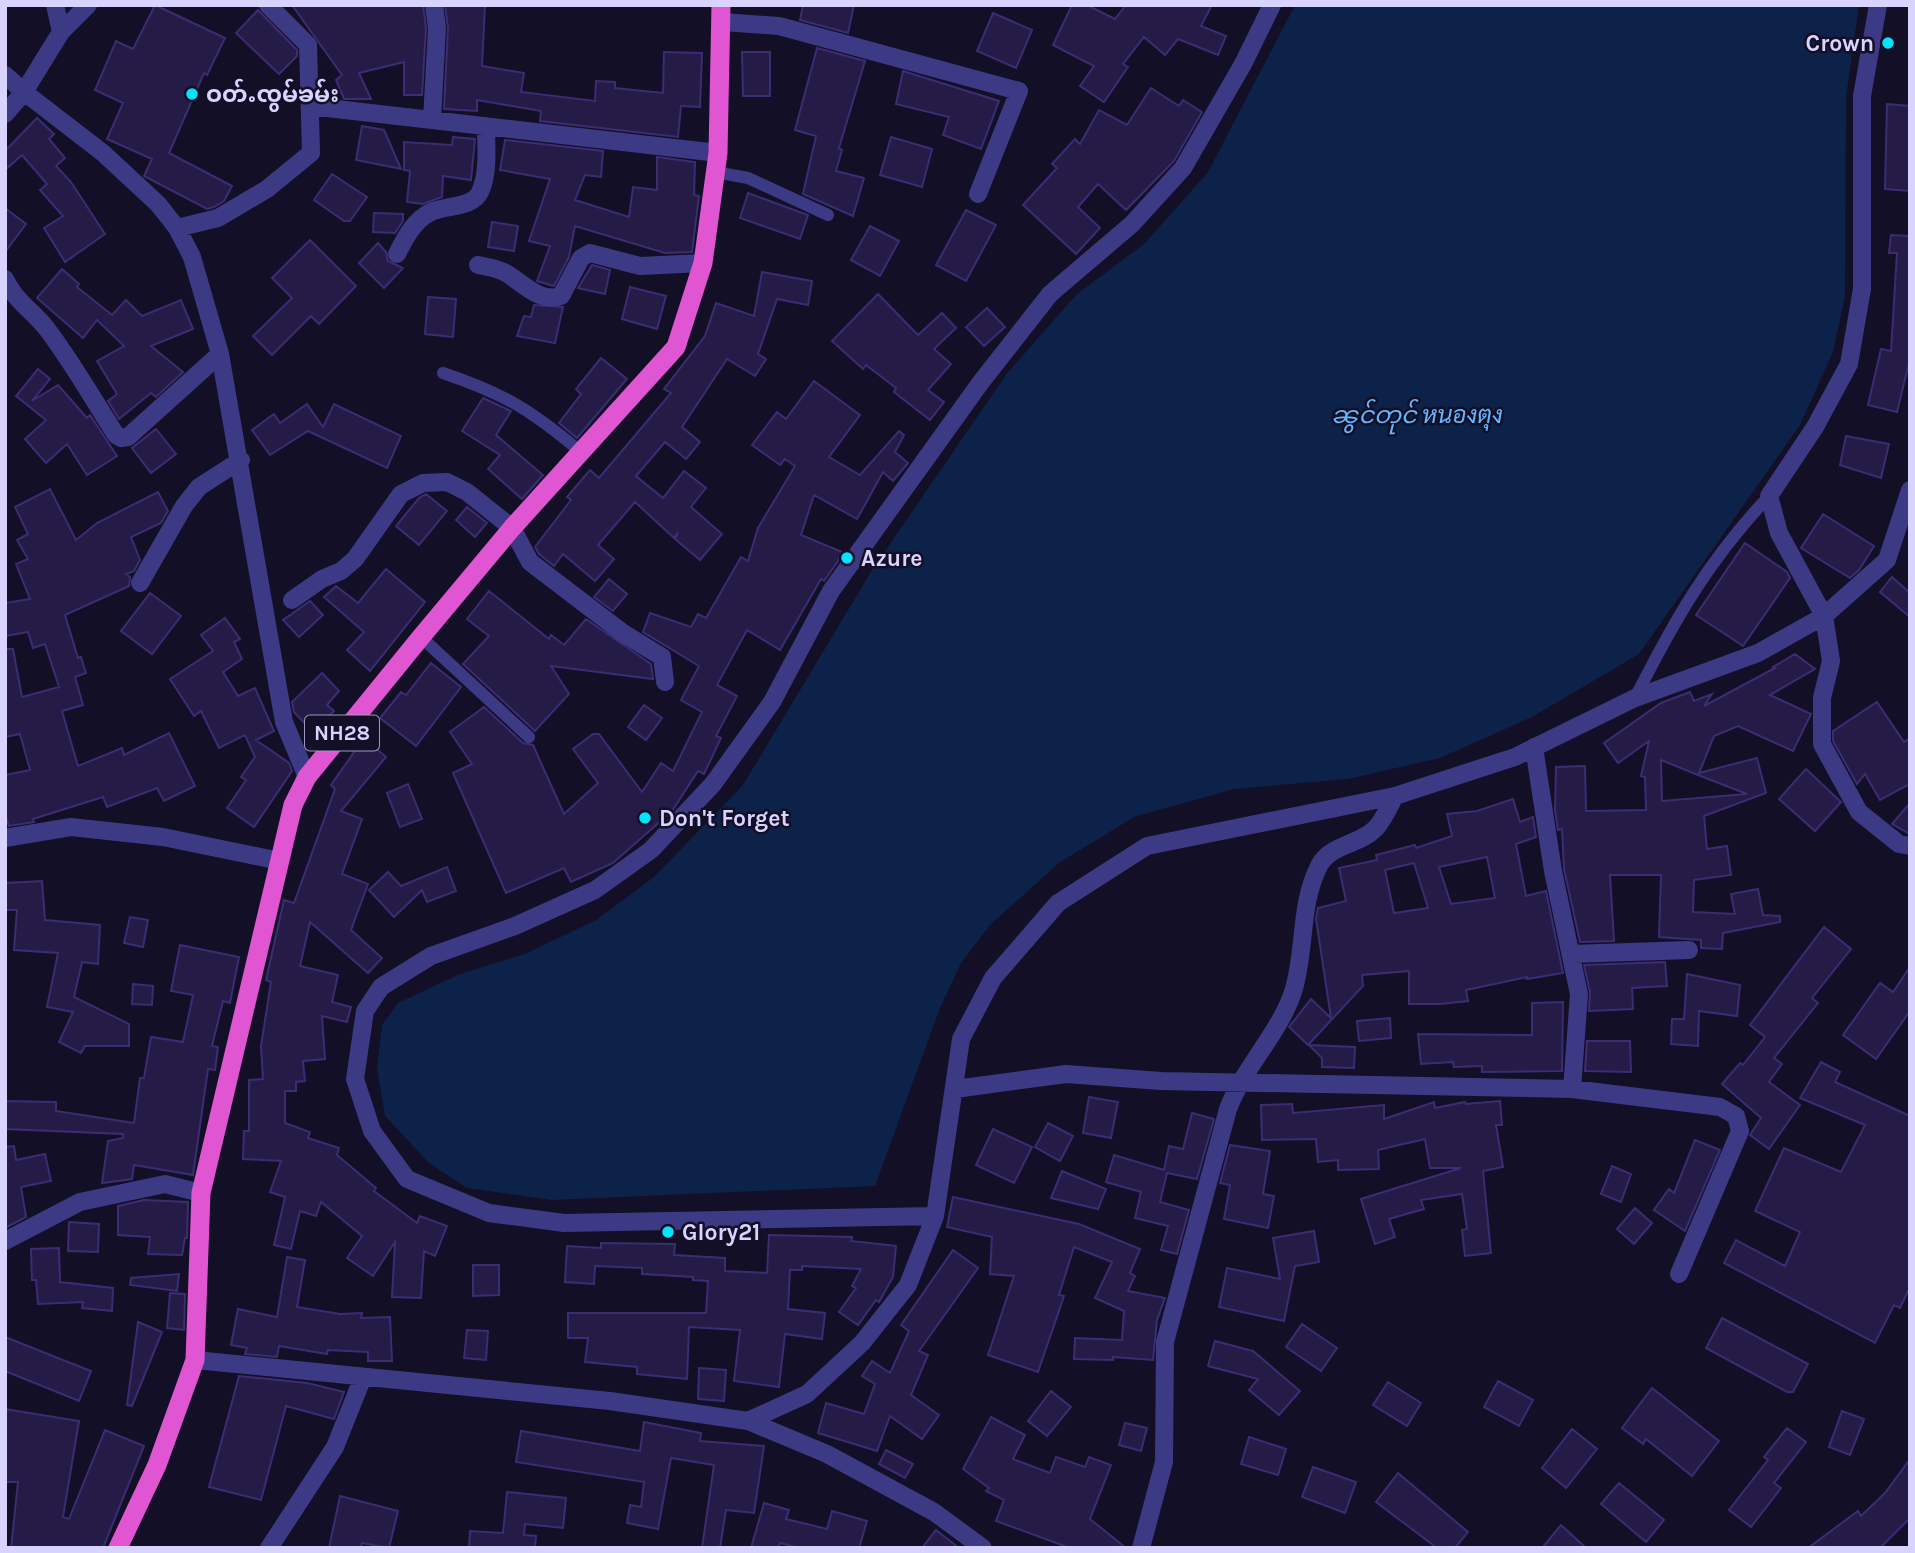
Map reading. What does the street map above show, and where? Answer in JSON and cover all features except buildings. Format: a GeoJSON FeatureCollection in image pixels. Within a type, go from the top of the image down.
{"type":"FeatureCollection","features":[{"type":"Feature","properties":{"kind":"highway","name":"NH28"},"geometry":{"type":"LineString","coordinates":[[118,1548],[157,1465],[195,1360],[201,1193],[293,805],[307,777],[512,528],[676,348],[702,263],[717,163],[722,13]]}},
{"type":"Feature","properties":{"kind":"street"},"geometry":{"type":"LineString","coordinates":[[55,5],[61,32]]}},
{"type":"Feature","properties":{"kind":"street"},"geometry":{"type":"LineString","coordinates":[[5,114],[24,92],[61,32],[88,5]]}},
{"type":"Feature","properties":{"kind":"street"},"geometry":{"type":"LineString","coordinates":[[177,228],[219,218],[267,189],[311,153],[309,45],[268,5]]}},
{"type":"Feature","properties":{"kind":"street"},"geometry":{"type":"LineString","coordinates":[[432,120],[437,28],[434,5]]}},
{"type":"Feature","properties":{"kind":"street"},"geometry":{"type":"LineString","coordinates":[[935,1216],[565,1223],[489,1213],[407,1179],[372,1131],[355,1079],[365,1011],[381,987],[431,956],[515,926],[595,890],[651,850],[713,783],[772,702],[831,591],[981,382],[1051,294],[1132,224],[1183,168],[1243,64],[1272,5]]}},
{"type":"Feature","properties":{"kind":"street"},"geometry":{"type":"LineString","coordinates":[[1878,5],[1862,96],[1862,289],[1849,364],[1815,427],[1769,496],[1779,533],[1824,616],[1831,660],[1822,698],[1822,744],[1859,812],[1899,844],[1910,846]]}},
{"type":"Feature","properties":{"kind":"street"},"geometry":{"type":"LineString","coordinates":[[722,13],[1019,91],[978,194]]}},
{"type":"Feature","properties":{"kind":"street"},"geometry":{"type":"LineString","coordinates":[[5,75],[103,153],[158,204],[177,228],[192,257],[220,354],[241,460],[284,722],[307,777]]}},
{"type":"Feature","properties":{"kind":"street"},"geometry":{"type":"LineString","coordinates":[[310,106],[486,126],[717,163]]}},
{"type":"Feature","properties":{"kind":"street"},"geometry":{"type":"LineString","coordinates":[[397,254],[410,230],[429,213],[472,201],[480,194],[485,172],[486,126]]}},
{"type":"Feature","properties":{"kind":"street"},"geometry":{"type":"LineString","coordinates":[[478,265],[503,271],[540,296],[554,299],[561,296],[581,258],[590,253],[640,266],[702,263]]}},
{"type":"Feature","properties":{"kind":"street"},"geometry":{"type":"LineString","coordinates":[[5,279],[12,295],[42,323],[55,340],[116,435],[121,438],[128,437],[220,354]]}},
{"type":"Feature","properties":{"kind":"street"},"geometry":{"type":"LineString","coordinates":[[140,583],[191,496],[199,487],[241,460]]}},
{"type":"Feature","properties":{"kind":"street"},"geometry":{"type":"LineString","coordinates":[[292,600],[322,579],[341,571],[355,559],[401,494],[423,484],[447,482],[467,492],[512,528],[530,562],[623,633],[662,657],[665,682]]}},
{"type":"Feature","properties":{"kind":"street"},"geometry":{"type":"LineString","coordinates":[[748,1421],[807,1395],[862,1343],[908,1285],[935,1216],[961,1039],[993,978],[1058,903],[1147,846],[1395,796],[1516,757],[1635,698],[1758,653],[1824,616],[1887,561],[1910,490]]}},
{"type":"Feature","properties":{"kind":"street"},"geometry":{"type":"LineString","coordinates":[[1534,747],[1553,871],[1579,993],[1572,1089]]}},
{"type":"Feature","properties":{"kind":"street"},"geometry":{"type":"LineString","coordinates":[[1141,1548],[1164,1462],[1165,1342],[1228,1109],[1238,1081],[1293,994],[1300,963],[1304,918],[1319,865],[1329,853],[1375,829],[1395,796]]}},
{"type":"Feature","properties":{"kind":"street"},"geometry":{"type":"LineString","coordinates":[[5,838],[71,827],[163,837],[280,861]]}},
{"type":"Feature","properties":{"kind":"street"},"geometry":{"type":"LineString","coordinates":[[1571,954],[1689,950]]}},
{"type":"Feature","properties":{"kind":"street"},"geometry":{"type":"LineString","coordinates":[[955,1089],[1066,1074],[1161,1081],[1572,1089],[1720,1107],[1736,1116],[1740,1131],[1679,1275]]}},
{"type":"Feature","properties":{"kind":"street"},"geometry":{"type":"LineString","coordinates":[[5,1241],[80,1202],[165,1184],[201,1193]]}},
{"type":"Feature","properties":{"kind":"street"},"geometry":{"type":"LineString","coordinates":[[195,1360],[610,1401],[748,1421],[850,1467],[934,1512],[983,1548]]}},
{"type":"Feature","properties":{"kind":"street"},"geometry":{"type":"LineString","coordinates":[[269,1548],[335,1447],[363,1377]]}},
{"type":"Feature","properties":{"kind":"lane"},"geometry":{"type":"LineString","coordinates":[[717,163],[828,215]]}},
{"type":"Feature","properties":{"kind":"lane"},"geometry":{"type":"LineString","coordinates":[[443,373],[494,390],[535,414],[581,452]]}},
{"type":"Feature","properties":{"kind":"lane"},"geometry":{"type":"LineString","coordinates":[[1635,698],[1672,624],[1701,577],[1731,537],[1769,496]]}},
{"type":"Feature","properties":{"kind":"lane"},"geometry":{"type":"LineString","coordinates":[[421,637],[529,737]]}},
{"type":"Feature","properties":{"kind":"water","name":"ၼွင်တုင် หนองตุง"},"geometry":{"type":"Polygon","coordinates":[[[1295,5],[1859,5],[1846,97],[1845,296],[1833,352],[1800,425],[1639,654],[1532,717],[1440,758],[1348,779],[1234,789],[1134,817],[1059,863],[990,925],[961,963],[940,1008],[875,1186],[552,1200],[467,1188],[429,1163],[385,1116],[377,1069],[382,1025],[398,1003],[460,974],[525,954],[596,920],[654,877],[743,785],[874,567],[1008,372],[1076,295],[1144,244],[1208,172],[1295,5]]]}},
{"type":"Feature","properties":{"kind":"place","name":"Crown"},"geometry":{"type":"Point","coordinates":[1888,43]}},
{"type":"Feature","properties":{"kind":"place","name":"ဝတ်ႉၸွမ်ၶမ်း"},"geometry":{"type":"Point","coordinates":[192,94]}},
{"type":"Feature","properties":{"kind":"place","name":"Azure"},"geometry":{"type":"Point","coordinates":[847,558]}},
{"type":"Feature","properties":{"kind":"place","name":"Don't Forget"},"geometry":{"type":"Point","coordinates":[645,818]}},
{"type":"Feature","properties":{"kind":"place","name":"Glory21"},"geometry":{"type":"Point","coordinates":[668,1232]}}]}
